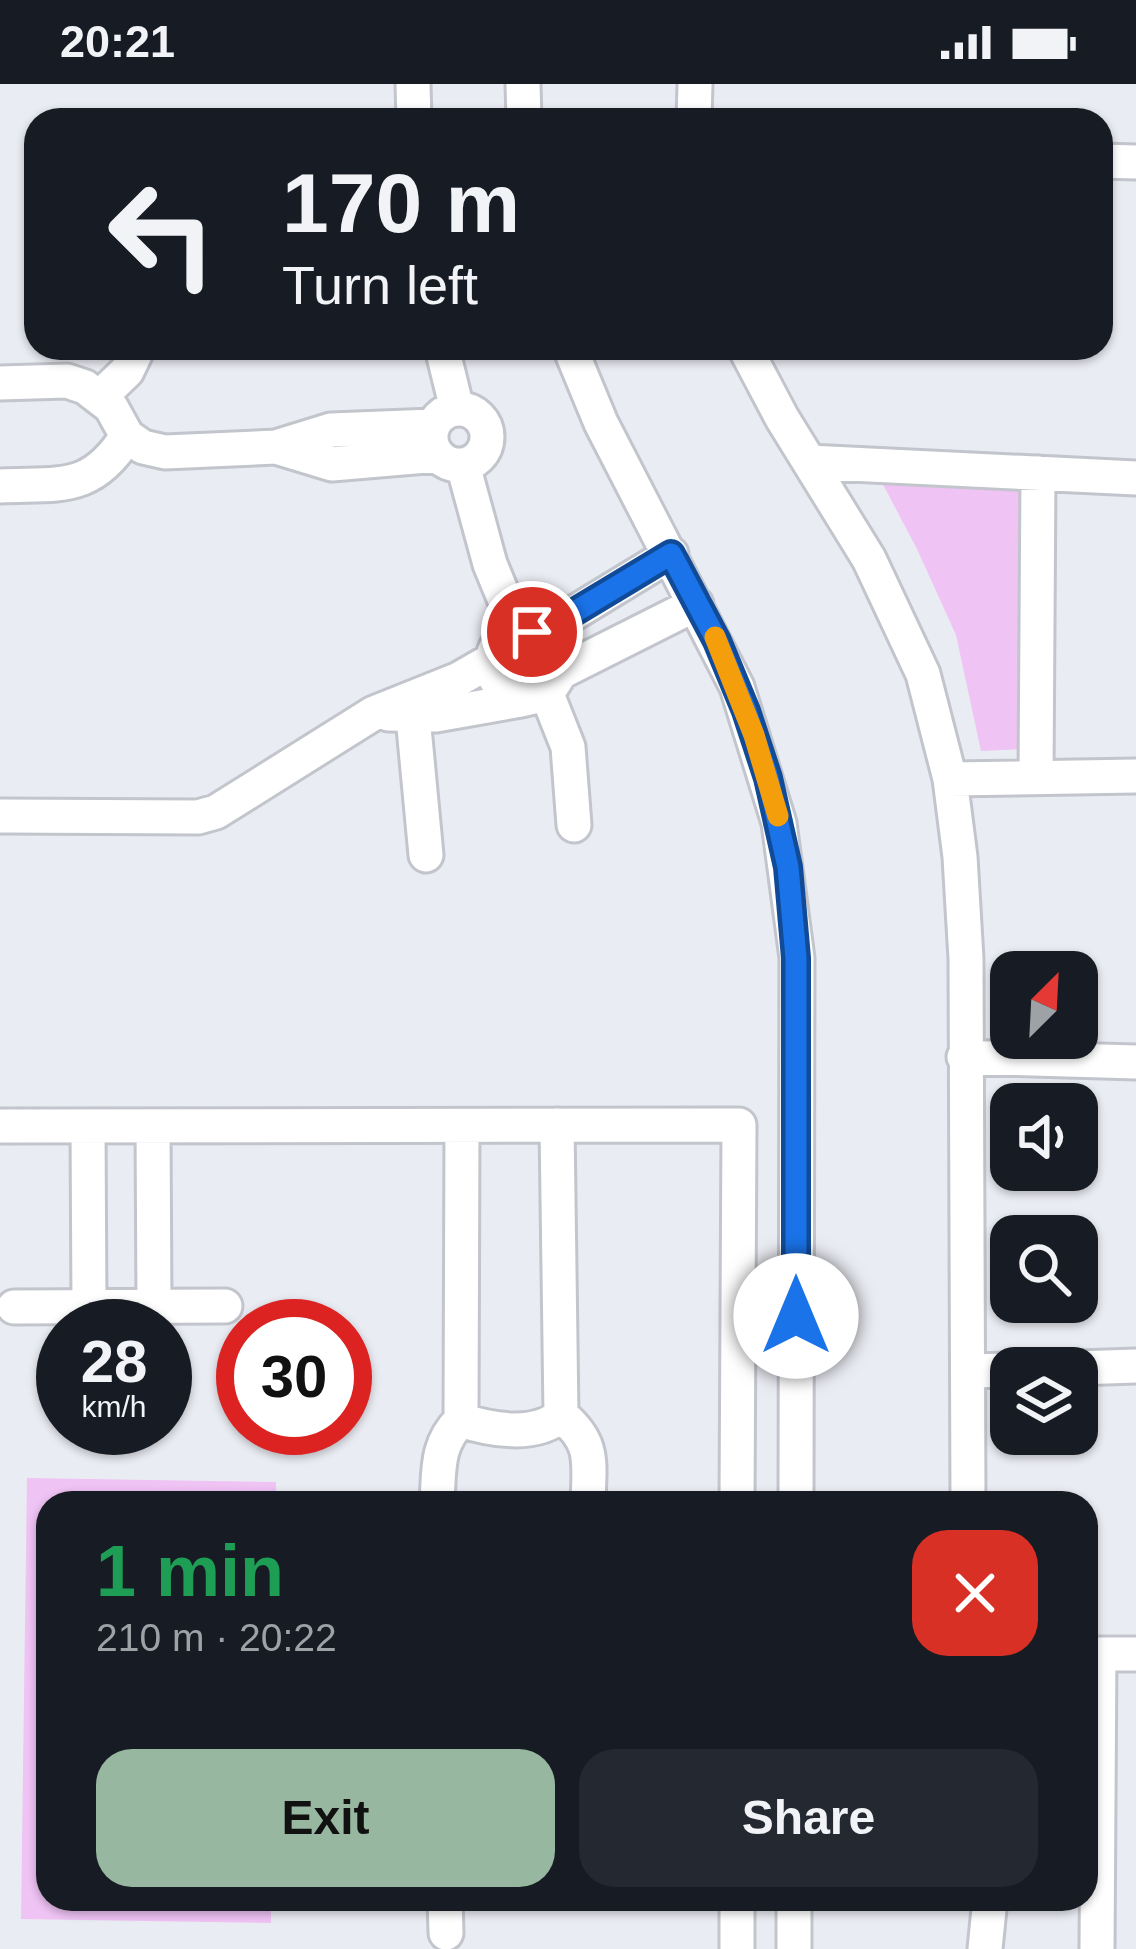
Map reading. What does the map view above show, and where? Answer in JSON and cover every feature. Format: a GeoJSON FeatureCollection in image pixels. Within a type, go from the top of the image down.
{"type":"FeatureCollection","features":[{"type":"Feature","properties":{"kind":"street"},"geometry":{"type":"LineString","coordinates":[[101,396],[132,360]]}},
{"type":"Feature","properties":{"kind":"street"},"geometry":{"type":"LineString","coordinates":[[443,360],[448,439],[490,564],[528,633],[554,646],[543,689],[568,747],[574,825]]}},
{"type":"Feature","properties":{"kind":"street"},"geometry":{"type":"LineString","coordinates":[[575,360],[602,423],[717,641],[754,735],[779,823],[793,913],[797,1003],[796,1491]]}},
{"type":"Feature","properties":{"kind":"street"},"geometry":{"type":"LineString","coordinates":[[752,360],[869,559],[909,643],[950,779],[964,939],[968,1491]]}},
{"type":"Feature","properties":{"kind":"street"},"geometry":{"type":"LineString","coordinates":[[0,383],[68,381],[101,396],[127,436],[143,447],[165,452],[276,447],[331,430],[448,439]]}},
{"type":"Feature","properties":{"kind":"street"},"geometry":{"type":"LineString","coordinates":[[0,486],[75,483],[111,462],[127,436]]}},
{"type":"Feature","properties":{"kind":"street"},"geometry":{"type":"LineString","coordinates":[[809,462],[1136,478]]}},
{"type":"Feature","properties":{"kind":"street"},"geometry":{"type":"LineString","coordinates":[[1036,777],[1038,473]]}},
{"type":"Feature","properties":{"kind":"street"},"geometry":{"type":"LineString","coordinates":[[543,689],[498,686],[492,660],[496,647],[671,554]]}},
{"type":"Feature","properties":{"kind":"street"},"geometry":{"type":"LineString","coordinates":[[374,713],[413,717],[543,689],[696,604]]}},
{"type":"Feature","properties":{"kind":"street"},"geometry":{"type":"LineString","coordinates":[[0,816],[198,818],[231,804],[374,713],[459,679],[492,660]]}},
{"type":"Feature","properties":{"kind":"street"},"geometry":{"type":"LineString","coordinates":[[413,717],[426,855]]}},
{"type":"Feature","properties":{"kind":"street"},"geometry":{"type":"LineString","coordinates":[[950,779],[1136,776]]}},
{"type":"Feature","properties":{"kind":"street"},"geometry":{"type":"LineString","coordinates":[[964,1057],[1136,1062]]}},
{"type":"Feature","properties":{"kind":"street"},"geometry":{"type":"LineString","coordinates":[[0,1126],[739,1125],[737,1491]]}},
{"type":"Feature","properties":{"kind":"street"},"geometry":{"type":"LineString","coordinates":[[88,1126],[89,1299]]}},
{"type":"Feature","properties":{"kind":"street"},"geometry":{"type":"LineString","coordinates":[[152,1126],[154,1299]]}},
{"type":"Feature","properties":{"kind":"street"},"geometry":{"type":"LineString","coordinates":[[438,1491],[440,1448],[461,1420],[462,1126]]}},
{"type":"Feature","properties":{"kind":"street"},"geometry":{"type":"LineString","coordinates":[[556,1126],[561,1415],[578,1429],[589,1449],[589,1491]]}},
{"type":"Feature","properties":{"kind":"street"},"geometry":{"type":"LineString","coordinates":[[14,1307],[36,1307]]}},
{"type":"Feature","properties":{"kind":"street"},"geometry":{"type":"LineString","coordinates":[[1098,1367],[1136,1366]]}},
{"type":"Feature","properties":{"kind":"street"},"geometry":{"type":"LineString","coordinates":[[968,1371],[990,1370]]}},
{"type":"Feature","properties":{"kind":"street"},"geometry":{"type":"LineString","coordinates":[[461,1420],[498,1428],[539,1428],[561,1415]]}},
{"type":"Feature","properties":{"kind":"street"},"geometry":{"type":"LineString","coordinates":[[1098,1654],[1136,1654]]}},
{"type":"Feature","properties":{"kind":"street"},"geometry":{"type":"LineString","coordinates":[[445,1911],[446,1933]]}},
{"type":"Feature","properties":{"kind":"street"},"geometry":{"type":"LineString","coordinates":[[736,1911],[737,1949]]}},
{"type":"Feature","properties":{"kind":"street"},"geometry":{"type":"LineString","coordinates":[[794,1911],[794,1949]]}},
{"type":"Feature","properties":{"kind":"street"},"geometry":{"type":"LineString","coordinates":[[989,1911],[985,1949],[998,1949]]}},
{"type":"Feature","properties":{"kind":"street"},"geometry":{"type":"LineString","coordinates":[[1096,1911],[1096,1949]]}},
{"type":"Feature","properties":{"kind":"shaded area"},"geometry":{"type":"Polygon","coordinates":[[[878,475],[1020,486],[1022,749],[981,751],[956,635],[878,475]]]}},
{"type":"Feature","properties":{"kind":"shaded area"},"geometry":{"type":"Polygon","coordinates":[[[27,1478],[276,1482],[276,1491],[36,1491],[36,1911],[271,1911],[271,1923],[21,1919],[27,1478]]]}},
{"type":"Feature","properties":{"kind":"slow traffic"},"geometry":{"type":"LineString","coordinates":[[715,637],[754,735],[778,816]]}},
{"type":"Feature","properties":{"kind":"route"},"geometry":{"type":"LineString","coordinates":[[532,632],[538,634],[671,554],[737,687],[768,778],[793,913],[796,1316]]}}]}
